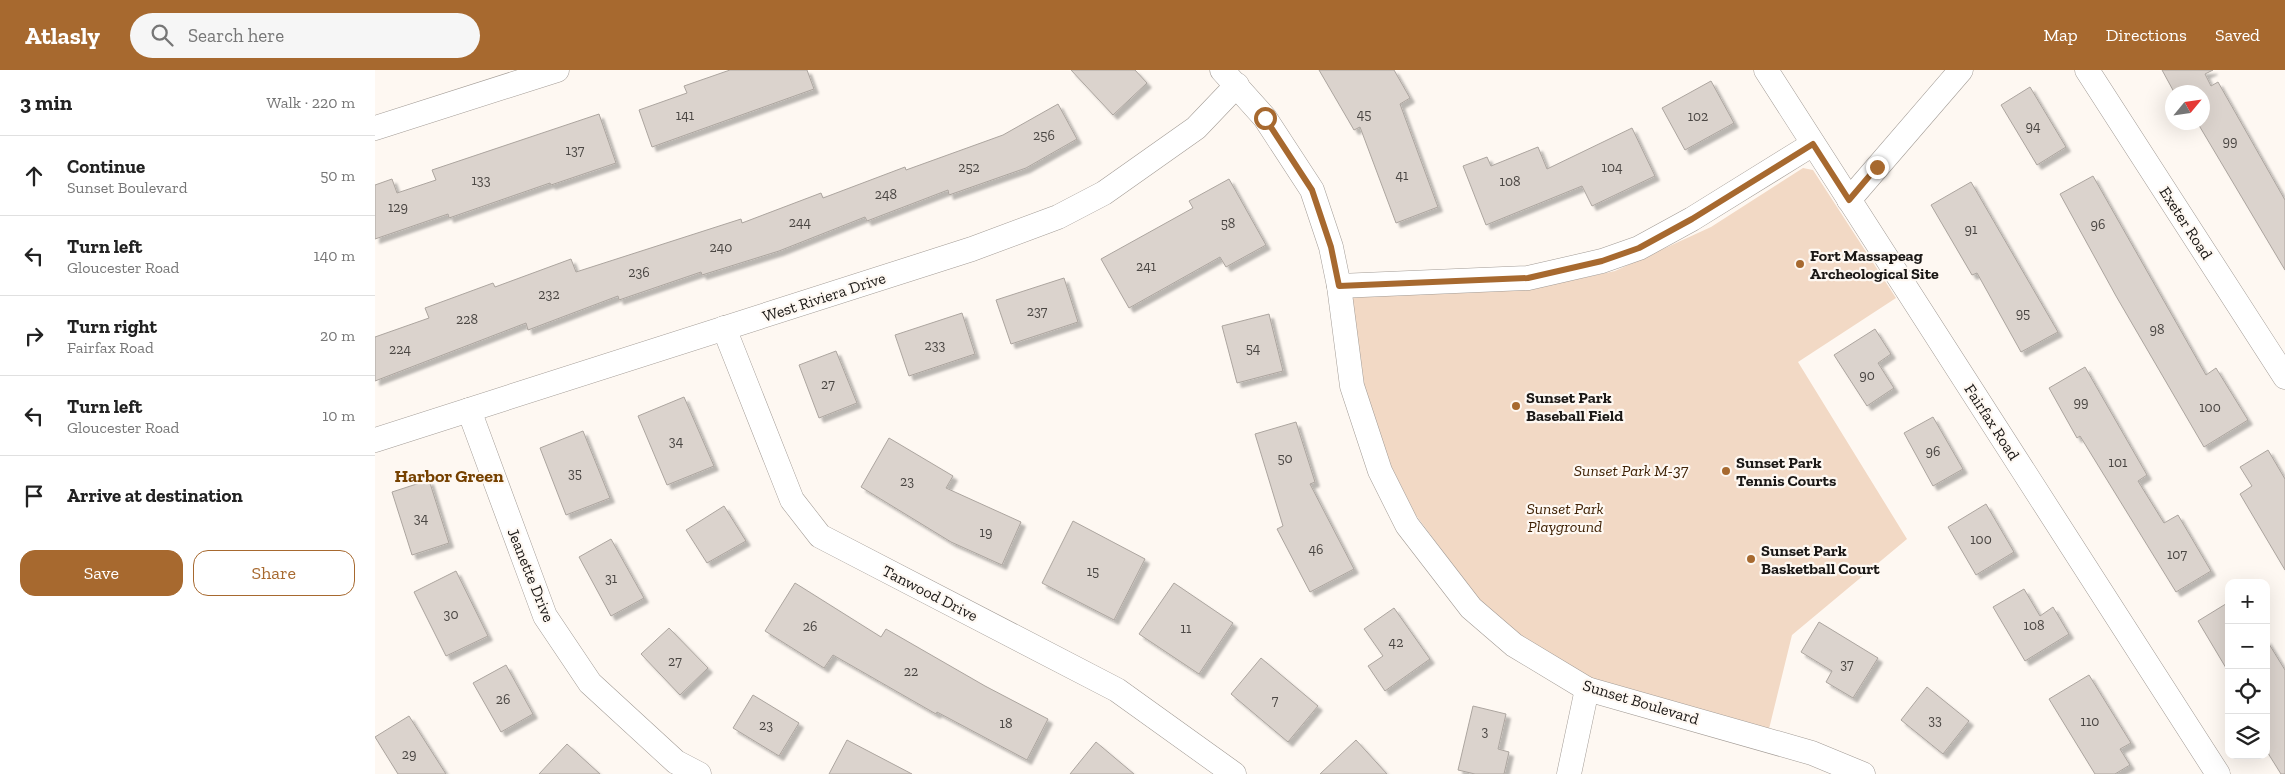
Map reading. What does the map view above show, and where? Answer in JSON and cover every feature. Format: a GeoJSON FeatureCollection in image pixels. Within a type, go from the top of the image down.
{"type":"FeatureCollection","features":[{"type":"Feature","properties":{"kind":"street"},"geometry":{"type":"LineString","coordinates":[[375,128],[557,70]]}},
{"type":"Feature","properties":{"kind":"street","name":"Fairfax Road"},"geometry":{"type":"LineString","coordinates":[[1765,70],[2218,774]]}},
{"type":"Feature","properties":{"kind":"street"},"geometry":{"type":"LineString","coordinates":[[1849,200],[1961,70]]}},
{"type":"Feature","properties":{"kind":"street","name":"Exeter Road"},"geometry":{"type":"LineString","coordinates":[[2087,70],[2285,377]]}},
{"type":"Feature","properties":{"kind":"street","name":"Sunset Boulevard"},"geometry":{"type":"LineString","coordinates":[[1229,78],[1265,118],[1312,190],[1331,247],[1339,286],[1352,386],[1379,471],[1407,525],[1471,608],[1514,645],[1587,689],[1794,748],[1843,764],[1863,774]]}},
{"type":"Feature","properties":{"kind":"street","name":"West Riviera Drive"},"geometry":{"type":"LineString","coordinates":[[375,440],[973,249],[1058,217],[1104,193],[1196,128],[1229,78]]}},
{"type":"Feature","properties":{"kind":"street"},"geometry":{"type":"LineString","coordinates":[[1339,286],[1528,278],[1602,261],[1639,248],[1692,219],[1813,144]]}},
{"type":"Feature","properties":{"kind":"street","name":"Tanwood Drive"},"geometry":{"type":"LineString","coordinates":[[724,328],[792,500],[820,536],[1117,690],[1234,774]]}},
{"type":"Feature","properties":{"kind":"street","name":"Jeanette Drive"},"geometry":{"type":"LineString","coordinates":[[469,410],[545,616],[590,683],[676,762],[699,774]]}},
{"type":"Feature","properties":{"kind":"street"},"geometry":{"type":"LineString","coordinates":[[1569,774],[1587,689]]}},
{"type":"Feature","properties":{"kind":"green space","name":"Sunset Park M-37"},"geometry":{"type":"Polygon","coordinates":[[[1803,168],[1813,170],[1896,298],[1798,362],[1907,539],[1792,635],[1769,729],[1594,681],[1526,640],[1478,599],[1415,514],[1384,452],[1360,379],[1350,295],[1531,289],[1615,271],[1711,227],[1803,168]]]}},
{"type":"Feature","properties":{"kind":"building"},"geometry":{"type":"Polygon","coordinates":[[[730,70],[807,70],[814,89],[652,147],[639,110],[687,93],[684,86],[730,70]]]}},
{"type":"Feature","properties":{"kind":"building"},"geometry":{"type":"Polygon","coordinates":[[[1071,70],[1135,70],[1147,83],[1113,115],[1071,70]]]}},
{"type":"Feature","properties":{"kind":"building"},"geometry":{"type":"Polygon","coordinates":[[[1319,70],[1394,70],[1410,98],[1400,104],[1438,207],[1396,223],[1360,127],[1354,130],[1319,70]]]}},
{"type":"Feature","properties":{"kind":"building"},"geometry":{"type":"Polygon","coordinates":[[[2162,70],[2213,70],[2205,74],[2211,86],[2218,82],[2285,200],[2285,270],[2202,130],[2210,130],[2210,85],[2170,85],[2162,70]]]}},
{"type":"Feature","properties":{"kind":"building"},"geometry":{"type":"Polygon","coordinates":[[[1711,81],[1734,123],[1685,150],[1662,108],[1711,81]]]}},
{"type":"Feature","properties":{"kind":"building"},"geometry":{"type":"Polygon","coordinates":[[[2030,87],[2066,147],[2037,165],[2001,105],[2030,87]]]}},
{"type":"Feature","properties":{"kind":"building"},"geometry":{"type":"Polygon","coordinates":[[[1058,104],[1077,139],[1026,168],[949,195],[948,190],[867,221],[865,217],[779,251],[702,275],[701,272],[619,300],[618,296],[528,330],[526,323],[375,381],[375,337],[429,318],[425,308],[493,283],[495,287],[571,259],[576,272],[741,219],[742,223],[821,193],[823,198],[905,167],[906,170],[1003,135],[1058,104]]]}},
{"type":"Feature","properties":{"kind":"building"},"geometry":{"type":"Polygon","coordinates":[[[599,114],[616,163],[551,185],[550,183],[449,218],[448,214],[375,239],[375,185],[392,179],[397,193],[436,180],[432,170],[599,114]]]}},
{"type":"Feature","properties":{"kind":"building"},"geometry":{"type":"Polygon","coordinates":[[[1632,128],[1655,176],[1592,206],[1582,186],[1486,225],[1463,166],[1487,157],[1491,166],[1538,147],[1547,169],[1632,128]]]}},
{"type":"Feature","properties":{"kind":"building"},"geometry":{"type":"Polygon","coordinates":[[[2093,176],[2206,375],[2216,368],[2248,420],[2204,447],[2116,296],[2060,194],[2093,176]]]}},
{"type":"Feature","properties":{"kind":"building"},"geometry":{"type":"Polygon","coordinates":[[[1229,179],[1266,245],[1226,267],[1220,257],[1129,308],[1101,259],[1193,208],[1189,201],[1229,179]]]}},
{"type":"Feature","properties":{"kind":"building"},"geometry":{"type":"Polygon","coordinates":[[[1971,182],[2058,332],[2021,352],[1977,273],[1972,275],[1931,205],[1971,182]]]}},
{"type":"Feature","properties":{"kind":"building"},"geometry":{"type":"Polygon","coordinates":[[[1064,278],[1078,322],[1011,344],[996,300],[1064,278]]]}},
{"type":"Feature","properties":{"kind":"building"},"geometry":{"type":"Polygon","coordinates":[[[962,313],[975,354],[909,376],[895,335],[962,313]]]}},
{"type":"Feature","properties":{"kind":"building"},"geometry":{"type":"Polygon","coordinates":[[[1269,314],[1283,371],[1237,383],[1222,326],[1269,314]]]}},
{"type":"Feature","properties":{"kind":"building"},"geometry":{"type":"Polygon","coordinates":[[[1875,329],[1891,354],[1878,363],[1894,388],[1867,406],[1834,355],[1875,329]]]}},
{"type":"Feature","properties":{"kind":"building"},"geometry":{"type":"Polygon","coordinates":[[[836,351],[857,403],[819,418],[799,365],[836,351]]]}},
{"type":"Feature","properties":{"kind":"building"},"geometry":{"type":"Polygon","coordinates":[[[2085,367],[2147,475],[2138,481],[2164,523],[2178,515],[2211,571],[2176,592],[2080,436],[2077,438],[2049,388],[2085,367]]]}},
{"type":"Feature","properties":{"kind":"building"},"geometry":{"type":"Polygon","coordinates":[[[684,397],[714,466],[667,485],[638,416],[684,397]]]}},
{"type":"Feature","properties":{"kind":"building"},"geometry":{"type":"Polygon","coordinates":[[[1933,417],[1963,469],[1933,486],[1904,433],[1933,417]]]}},
{"type":"Feature","properties":{"kind":"building"},"geometry":{"type":"Polygon","coordinates":[[[1296,422],[1315,482],[1310,484],[1354,569],[1310,592],[1277,529],[1283,526],[1255,434],[1296,422]]]}},
{"type":"Feature","properties":{"kind":"building"},"geometry":{"type":"Polygon","coordinates":[[[583,431],[610,498],[566,515],[540,448],[583,431]]]}},
{"type":"Feature","properties":{"kind":"building"},"geometry":{"type":"Polygon","coordinates":[[[889,438],[953,476],[946,488],[1021,522],[1002,565],[951,542],[861,487],[889,438]]]}},
{"type":"Feature","properties":{"kind":"building"},"geometry":{"type":"Polygon","coordinates":[[[2268,450],[2285,479],[2285,570],[2240,494],[2252,486],[2240,467],[2268,450]]]}},
{"type":"Feature","properties":{"kind":"building"},"geometry":{"type":"Polygon","coordinates":[[[429,480],[449,543],[412,555],[392,492],[429,480]]]}},
{"type":"Feature","properties":{"kind":"building"},"geometry":{"type":"Polygon","coordinates":[[[1986,504],[2014,552],[1976,575],[1948,527],[1986,504]]]}},
{"type":"Feature","properties":{"kind":"building"},"geometry":{"type":"Polygon","coordinates":[[[724,506],[746,541],[707,563],[686,530],[724,506]]]}},
{"type":"Feature","properties":{"kind":"building"},"geometry":{"type":"Polygon","coordinates":[[[1073,521],[1145,559],[1114,620],[1042,583],[1073,521]]]}},
{"type":"Feature","properties":{"kind":"building"},"geometry":{"type":"Polygon","coordinates":[[[611,539],[644,598],[611,616],[579,557],[611,539]]]}},
{"type":"Feature","properties":{"kind":"building"},"geometry":{"type":"Polygon","coordinates":[[[456,571],[488,636],[446,656],[414,592],[456,571]]]}},
{"type":"Feature","properties":{"kind":"building"},"geometry":{"type":"Polygon","coordinates":[[[795,583],[881,637],[886,629],[985,686],[1048,719],[1027,760],[937,712],[936,714],[833,655],[824,668],[765,631],[795,583]]]}},
{"type":"Feature","properties":{"kind":"building"},"geometry":{"type":"Polygon","coordinates":[[[1174,583],[1233,623],[1199,674],[1139,634],[1174,583]]]}},
{"type":"Feature","properties":{"kind":"building"},"geometry":{"type":"Polygon","coordinates":[[[2024,589],[2040,616],[2053,607],[2069,634],[2025,661],[1993,607],[2024,589]]]}},
{"type":"Feature","properties":{"kind":"building"},"geometry":{"type":"Polygon","coordinates":[[[2225,604],[2225,666],[2198,621],[2225,604]]]}},
{"type":"Feature","properties":{"kind":"building"},"geometry":{"type":"Polygon","coordinates":[[[1394,608],[1430,659],[1385,691],[1368,666],[1383,656],[1364,629],[1394,608]]]}},
{"type":"Feature","properties":{"kind":"building"},"geometry":{"type":"Polygon","coordinates":[[[1819,622],[1878,658],[1853,698],[1826,682],[1832,671],[1801,652],[1819,622]]]}},
{"type":"Feature","properties":{"kind":"building"},"geometry":{"type":"Polygon","coordinates":[[[669,628],[708,668],[680,695],[641,654],[669,628]]]}},
{"type":"Feature","properties":{"kind":"building"},"geometry":{"type":"Polygon","coordinates":[[[2270,646],[2285,670],[2285,774],[2281,774],[2270,756],[2270,646]]]}},
{"type":"Feature","properties":{"kind":"building"},"geometry":{"type":"Polygon","coordinates":[[[1261,658],[1318,706],[1288,742],[1231,694],[1261,658]]]}},
{"type":"Feature","properties":{"kind":"building"},"geometry":{"type":"Polygon","coordinates":[[[506,665],[533,714],[501,732],[473,683],[506,665]]]}},
{"type":"Feature","properties":{"kind":"building"},"geometry":{"type":"Polygon","coordinates":[[[2089,675],[2131,743],[2120,749],[2130,765],[2115,774],[2095,774],[2049,699],[2089,675]]]}},
{"type":"Feature","properties":{"kind":"building"},"geometry":{"type":"Polygon","coordinates":[[[1927,687],[1969,721],[1943,754],[1901,720],[1927,687]]]}},
{"type":"Feature","properties":{"kind":"building"},"geometry":{"type":"Polygon","coordinates":[[[753,695],[799,723],[779,756],[733,728],[753,695]]]}},
{"type":"Feature","properties":{"kind":"building"},"geometry":{"type":"Polygon","coordinates":[[[1473,706],[1506,714],[1498,749],[1509,752],[1504,774],[1475,774],[1458,770],[1473,706]]]}},
{"type":"Feature","properties":{"kind":"building"},"geometry":{"type":"Polygon","coordinates":[[[409,716],[446,774],[398,774],[375,737],[409,716]]]}},
{"type":"Feature","properties":{"kind":"building"},"geometry":{"type":"Polygon","coordinates":[[[847,740],[912,774],[829,774],[847,740]]]}},
{"type":"Feature","properties":{"kind":"building"},"geometry":{"type":"Polygon","coordinates":[[[1356,740],[1387,774],[1320,774],[1356,740]]]}},
{"type":"Feature","properties":{"kind":"building"},"geometry":{"type":"Polygon","coordinates":[[[1096,742],[1134,774],[1070,774],[1096,742]]]}},
{"type":"Feature","properties":{"kind":"building"},"geometry":{"type":"Polygon","coordinates":[[[567,744],[600,774],[539,774],[567,744]]]}},
{"type":"Feature","properties":{"kind":"place","name":"Fort Massapeag Archeological Site"},"geometry":{"type":"Point","coordinates":[1800,264]}},
{"type":"Feature","properties":{"kind":"place","name":"Sunset Park Baseball Field"},"geometry":{"type":"Point","coordinates":[1516,406]}},
{"type":"Feature","properties":{"kind":"place","name":"Sunset Park Tennis Courts"},"geometry":{"type":"Point","coordinates":[1726,471]}},
{"type":"Feature","properties":{"kind":"place","name":"Sunset Park Basketball Court"},"geometry":{"type":"Point","coordinates":[1751,559]}},
{"type":"Feature","properties":{"kind":"district","name":"Harbor Green"},"geometry":{"type":"Point","coordinates":[449,476]}},
{"type":"Feature","properties":{"kind":"route"},"geometry":{"type":"LineString","coordinates":[[1265,118],[1312,190],[1331,247],[1339,286],[1528,278],[1602,261],[1639,248],[1692,219],[1813,144],[1849,200],[1877,167]]}},
{"type":"Feature","properties":{"kind":"park label","name":"Sunset Park Playground"},"geometry":{"type":"Point","coordinates":[1565,517]}}]}
